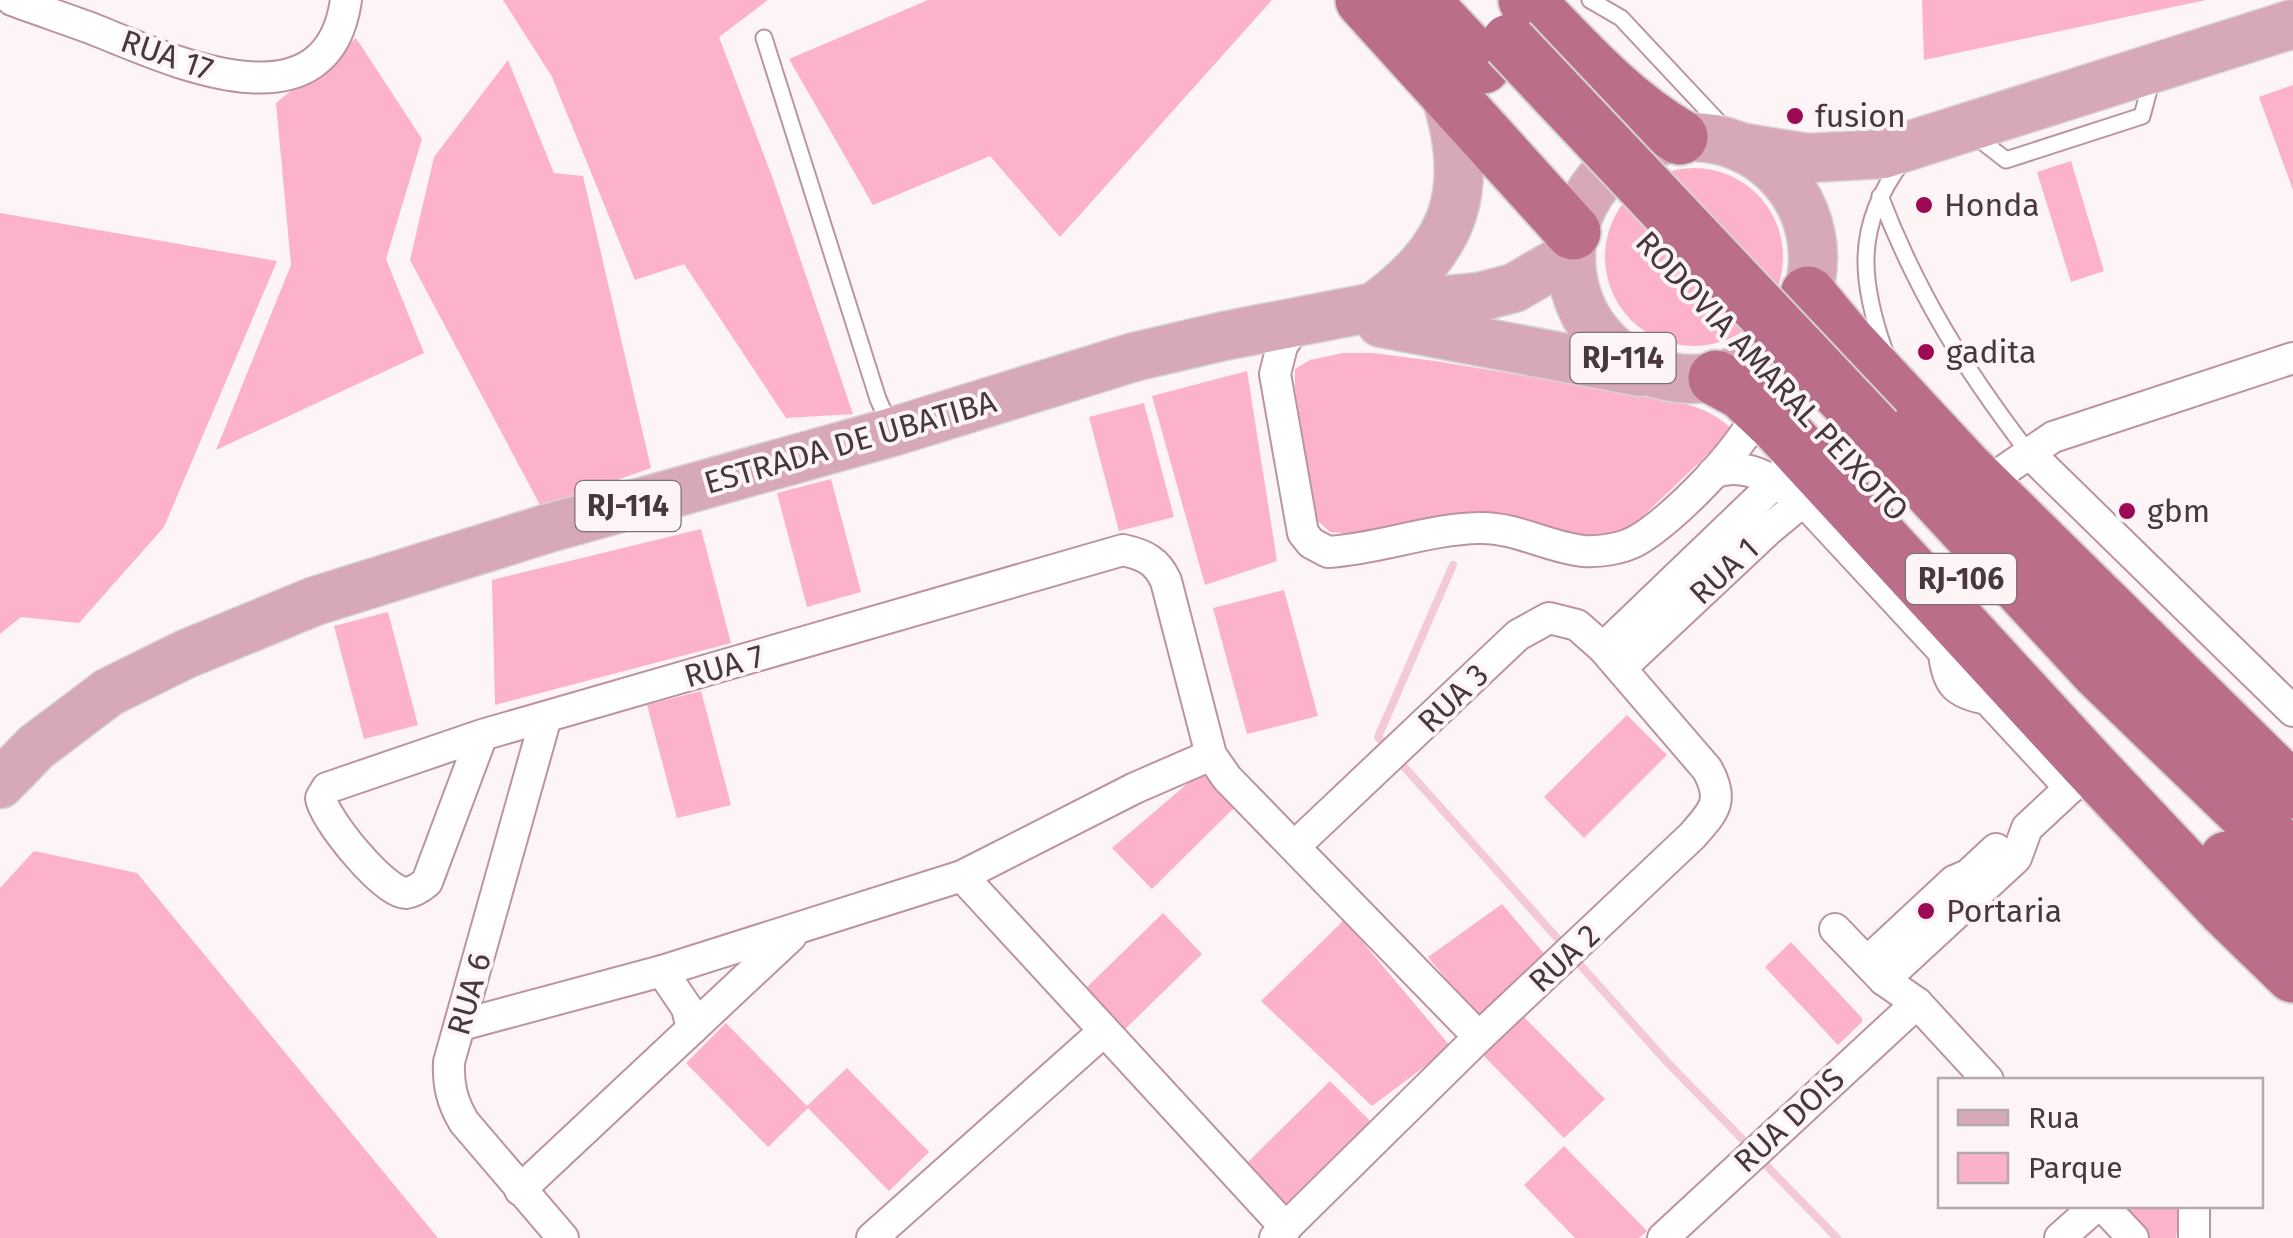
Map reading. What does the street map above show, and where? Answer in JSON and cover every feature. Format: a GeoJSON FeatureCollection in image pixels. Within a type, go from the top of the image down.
{"type":"FeatureCollection","features":[{"type":"Feature","properties":{"kind":"highway"},"geometry":{"type":"LineString","coordinates":[[1363,0],[1625,98],[1680,137]]}},
{"type":"Feature","properties":{"kind":"highway","name":"RODOVIA AMARAL PEIXOTO"},"geometry":{"type":"LineString","coordinates":[[1421,0],[1490,49],[2147,780],[2293,922]]}},
{"type":"Feature","properties":{"kind":"highway","name":"RODOVIA AMARAL PEIXOTO"},"geometry":{"type":"LineString","coordinates":[[1470,0],[1490,49]]}},
{"type":"Feature","properties":{"kind":"highway"},"geometry":{"type":"LineString","coordinates":[[1490,49],[1572,243]]}},
{"type":"Feature","properties":{"kind":"highway"},"geometry":{"type":"LineString","coordinates":[[1810,267],[1856,459],[1934,618],[2081,778],[2293,975]]}},
{"type":"Feature","properties":{"kind":"highway"},"geometry":{"type":"LineString","coordinates":[[1742,418],[1856,459],[1983,486],[2293,791]]}},
{"type":"Feature","properties":{"kind":"highway","name":"RODOVIA AMARAL PEIXOTO"},"geometry":{"type":"LineString","coordinates":[[1856,459],[2100,674],[2293,859]]}},
{"type":"Feature","properties":{"kind":"main road","name":"RJ-114"},"geometry":{"type":"LineString","coordinates":[[1742,418],[1739,371],[1779,344],[1794,326],[1833,195],[1854,172],[1882,175],[1948,134],[2155,69],[2283,17]]}},
{"type":"Feature","properties":{"kind":"main road"},"geometry":{"type":"LineString","coordinates":[[1337,314],[1418,270],[1439,242],[1460,188],[1460,149],[1490,49]]}},
{"type":"Feature","properties":{"kind":"main road","name":"RJ-114"},"geometry":{"type":"LineString","coordinates":[[1742,418],[1621,357],[1589,322],[1578,301],[1572,243],[1581,209],[1604,173],[1639,149],[1680,137],[1722,140],[1882,175]]}},
{"type":"Feature","properties":{"kind":"main road","name":"RJ-114"},"geometry":{"type":"LineString","coordinates":[[1741,147],[1770,165],[1792,190],[1807,220],[1810,267]]}},
{"type":"Feature","properties":{"kind":"main road","name":"ESTRADA DE UBATIBA"},"geometry":{"type":"LineString","coordinates":[[0,784],[36,747],[109,692],[186,654],[315,602],[549,528],[892,432],[1134,358],[1337,314],[1448,302],[1514,288],[1572,243]]}},
{"type":"Feature","properties":{"kind":"main road","name":"ESTRADA DE UBATIBA"},"geometry":{"type":"LineString","coordinates":[[1337,314],[1742,418]]}},
{"type":"Feature","properties":{"kind":"street","name":"RUA 17"},"geometry":{"type":"LineString","coordinates":[[12,0],[212,74],[247,78],[278,75],[319,59],[333,39],[346,0]]}},
{"type":"Feature","properties":{"kind":"street"},"geometry":{"type":"LineString","coordinates":[[1337,314],[1282,346],[1275,374],[1300,518],[1304,533],[1319,550],[1338,551],[1488,528],[1511,530],[1586,551],[1614,548],[1643,536],[1713,474],[1749,432],[1742,418]]}},
{"type":"Feature","properties":{"kind":"street"},"geometry":{"type":"LineString","coordinates":[[1983,486],[2053,436],[2293,358]]}},
{"type":"Feature","properties":{"kind":"street"},"geometry":{"type":"LineString","coordinates":[[1713,474],[1742,470],[1742,418]]}},
{"type":"Feature","properties":{"kind":"street","name":"RUA 1"},"geometry":{"type":"LineString","coordinates":[[1612,658],[1742,418]]}},
{"type":"Feature","properties":{"kind":"street"},"geometry":{"type":"LineString","coordinates":[[2028,452],[2288,698]]}},
{"type":"Feature","properties":{"kind":"street","name":"RUA 1"},"geometry":{"type":"LineString","coordinates":[[1612,658],[1856,459]]}},
{"type":"Feature","properties":{"kind":"street","name":"RUA 7"},"geometry":{"type":"LineString","coordinates":[[482,735],[427,882],[404,893],[380,880],[327,816],[321,798],[327,788],[482,735],[1124,550],[1154,562],[1166,581],[1211,755]]}},
{"type":"Feature","properties":{"kind":"street","name":"RUA 3"},"geometry":{"type":"LineString","coordinates":[[1294,846],[1534,624],[1550,618],[1577,625],[1612,658]]}},
{"type":"Feature","properties":{"kind":"street","name":"RUA 2"},"geometry":{"type":"LineString","coordinates":[[1280,1233],[1709,817],[1718,798],[1708,769],[1612,658]]}},
{"type":"Feature","properties":{"kind":"street","name":"RUA 6"},"geometry":{"type":"LineString","coordinates":[[546,717],[449,1062],[448,1081],[464,1122],[563,1238]]}},
{"type":"Feature","properties":{"kind":"street"},"geometry":{"type":"LineString","coordinates":[[462,1025],[662,971],[962,876],[1135,788],[1211,755],[1227,778],[1479,1038]]}},
{"type":"Feature","properties":{"kind":"street"},"geometry":{"type":"LineString","coordinates":[[1875,971],[1954,881],[1972,872],[2016,830],[2081,778]]}},
{"type":"Feature","properties":{"kind":"street"},"geometry":{"type":"LineString","coordinates":[[1875,971],[2016,858],[2016,830]]}},
{"type":"Feature","properties":{"kind":"street"},"geometry":{"type":"LineString","coordinates":[[962,876],[1280,1233]]}},
{"type":"Feature","properties":{"kind":"street"},"geometry":{"type":"LineString","coordinates":[[520,1190],[798,929]]}},
{"type":"Feature","properties":{"kind":"street"},"geometry":{"type":"LineString","coordinates":[[1835,930],[1875,971],[1917,1003],[1986,1078]]}},
{"type":"Feature","properties":{"kind":"street"},"geometry":{"type":"LineString","coordinates":[[662,971],[687,1008],[692,1030]]}},
{"type":"Feature","properties":{"kind":"street"},"geometry":{"type":"LineString","coordinates":[[473,978],[513,1010]]}},
{"type":"Feature","properties":{"kind":"street","name":"RUA DOIS"},"geometry":{"type":"LineString","coordinates":[[1663,1238],[1917,1003]]}},
{"type":"Feature","properties":{"kind":"street"},"geometry":{"type":"LineString","coordinates":[[872,1238],[1103,1032]]}},
{"type":"Feature","properties":{"kind":"street"},"geometry":{"type":"LineString","coordinates":[[2060,1238],[2098,1208]]}},
{"type":"Feature","properties":{"kind":"street"},"geometry":{"type":"LineString","coordinates":[[2102,1208],[2132,1238]]}},
{"type":"Feature","properties":{"kind":"street"},"geometry":{"type":"LineString","coordinates":[[2194,1208],[2194,1238]]}},
{"type":"Feature","properties":{"kind":"lane"},"geometry":{"type":"LineString","coordinates":[[1590,0],[1620,18],[1741,147]]}},
{"type":"Feature","properties":{"kind":"lane"},"geometry":{"type":"LineString","coordinates":[[764,38],[878,399],[892,432]]}},
{"type":"Feature","properties":{"kind":"lane"},"geometry":{"type":"LineString","coordinates":[[1856,459],[1886,353],[1867,293],[1864,269],[1882,175]]}},
{"type":"Feature","properties":{"kind":"lane"},"geometry":{"type":"LineString","coordinates":[[1882,175],[1928,306],[1968,373],[2028,452]]}},
{"type":"Feature","properties":{"kind":"green space"},"geometry":{"type":"Polygon","coordinates":[[[503,0],[768,0],[719,37],[773,179],[853,414],[786,418],[684,264],[635,280],[552,77],[503,0]]]}},
{"type":"Feature","properties":{"kind":"green space"},"geometry":{"type":"Polygon","coordinates":[[[928,0],[1272,0],[1060,237],[990,156],[873,205],[789,59],[928,0]]]}},
{"type":"Feature","properties":{"kind":"green space"},"geometry":{"type":"Polygon","coordinates":[[[1922,0],[2206,0],[1924,60],[1922,0]]]}},
{"type":"Feature","properties":{"kind":"green space"},"geometry":{"type":"Polygon","coordinates":[[[356,38],[422,139],[386,259],[424,353],[216,450],[291,265],[276,103],[356,38]]]}},
{"type":"Feature","properties":{"kind":"green space"},"geometry":{"type":"Polygon","coordinates":[[[508,60],[554,173],[583,176],[651,468],[541,507],[410,260],[434,157],[508,60]]]}},
{"type":"Feature","properties":{"kind":"green space"},"geometry":{"type":"Polygon","coordinates":[[[2293,85],[2293,190],[2259,97],[2293,85]]]}},
{"type":"Feature","properties":{"kind":"green space"},"geometry":{"type":"Polygon","coordinates":[[[2071,161],[2104,271],[2071,282],[2037,172],[2071,161]]]}},
{"type":"Feature","properties":{"kind":"green space"},"geometry":{"type":"Polygon","coordinates":[[[1694,168],[1728,174],[1757,194],[1777,223],[1783,257],[1777,291],[1757,320],[1728,340],[1694,346],[1660,340],[1631,320],[1611,291],[1605,257],[1611,223],[1631,194],[1660,174],[1694,168]]]}},
{"type":"Feature","properties":{"kind":"green space"},"geometry":{"type":"Polygon","coordinates":[[[0,213],[277,261],[164,527],[79,623],[21,617],[0,634],[0,213]]]}},
{"type":"Feature","properties":{"kind":"green space"},"geometry":{"type":"Polygon","coordinates":[[[1343,353],[1435,361],[1660,398],[1699,408],[1733,430],[1638,521],[1626,530],[1602,538],[1576,538],[1495,512],[1351,534],[1330,532],[1317,520],[1295,369],[1310,360],[1343,353]]]}},
{"type":"Feature","properties":{"kind":"green space"},"geometry":{"type":"Polygon","coordinates":[[[1247,371],[1277,561],[1205,585],[1152,396],[1247,371]]]}},
{"type":"Feature","properties":{"kind":"green space"},"geometry":{"type":"Polygon","coordinates":[[[1144,403],[1174,517],[1119,531],[1089,417],[1144,403]]]}},
{"type":"Feature","properties":{"kind":"green space"},"geometry":{"type":"Polygon","coordinates":[[[831,479],[861,592],[807,607],[777,493],[831,479]]]}},
{"type":"Feature","properties":{"kind":"green space"},"geometry":{"type":"Polygon","coordinates":[[[701,529],[731,643],[495,705],[492,580],[701,529]]]}},
{"type":"Feature","properties":{"kind":"green space"},"geometry":{"type":"Polygon","coordinates":[[[1284,590],[1318,716],[1247,734],[1213,608],[1284,590]]]}},
{"type":"Feature","properties":{"kind":"green space"},"geometry":{"type":"Polygon","coordinates":[[[388,612],[418,725],[364,739],[334,626],[388,612]]]}},
{"type":"Feature","properties":{"kind":"green space"},"geometry":{"type":"Polygon","coordinates":[[[701,691],[731,805],[677,818],[647,705],[701,691]]]}},
{"type":"Feature","properties":{"kind":"green space"},"geometry":{"type":"Polygon","coordinates":[[[1627,715],[1667,755],[1584,838],[1544,797],[1627,715]]]}},
{"type":"Feature","properties":{"kind":"green space"},"geometry":{"type":"Polygon","coordinates":[[[1201,772],[1235,807],[1152,889],[1112,848],[1201,772]]]}},
{"type":"Feature","properties":{"kind":"green space"},"geometry":{"type":"Polygon","coordinates":[[[34,851],[137,873],[438,1238],[0,1238],[0,888],[34,851]]]}},
{"type":"Feature","properties":{"kind":"green space"},"geometry":{"type":"Polygon","coordinates":[[[1502,904],[1546,956],[1481,1021],[1428,957],[1502,904]]]}},
{"type":"Feature","properties":{"kind":"green space"},"geometry":{"type":"Polygon","coordinates":[[[1163,913],[1202,954],[1119,1035],[1079,995],[1163,913]]]}},
{"type":"Feature","properties":{"kind":"green space"},"geometry":{"type":"Polygon","coordinates":[[[1344,920],[1451,1047],[1372,1106],[1261,1001],[1344,920]]]}},
{"type":"Feature","properties":{"kind":"green space"},"geometry":{"type":"Polygon","coordinates":[[[1791,942],[1862,1018],[1838,1045],[1765,967],[1791,942]]]}},
{"type":"Feature","properties":{"kind":"green space"},"geometry":{"type":"Polygon","coordinates":[[[1522,1015],[1605,1099],[1564,1138],[1482,1054],[1522,1015]]]}},
{"type":"Feature","properties":{"kind":"green space"},"geometry":{"type":"Polygon","coordinates":[[[726,1023],[807,1106],[847,1068],[929,1152],[889,1191],[808,1108],[768,1147],[686,1063],[726,1023]]]}},
{"type":"Feature","properties":{"kind":"green space"},"geometry":{"type":"Polygon","coordinates":[[[1330,1081],[1370,1121],[1286,1203],[1247,1163],[1330,1081]]]}},
{"type":"Feature","properties":{"kind":"green space"},"geometry":{"type":"Polygon","coordinates":[[[1564,1146],[1647,1231],[1639,1238],[1575,1238],[1524,1185],[1564,1146]]]}},
{"type":"Feature","properties":{"kind":"green space"},"geometry":{"type":"Polygon","coordinates":[[[2124,1208],[2181,1208],[2176,1238],[2149,1238],[2124,1208]]]}},
{"type":"Feature","properties":{"kind":"waterway"},"geometry":{"type":"LineString","coordinates":[[1390,750],[1378,737],[1453,565]]}},
{"type":"Feature","properties":{"kind":"waterway"},"geometry":{"type":"LineString","coordinates":[[1399,761],[1566,948]]}},
{"type":"Feature","properties":{"kind":"waterway"},"geometry":{"type":"LineString","coordinates":[[1575,959],[1749,1146]]}},
{"type":"Feature","properties":{"kind":"waterway"},"geometry":{"type":"LineString","coordinates":[[1758,1157],[1837,1238]]}},
{"type":"Feature","properties":{"kind":"place","name":"fusion"},"geometry":{"type":"Point","coordinates":[1795,116]}},
{"type":"Feature","properties":{"kind":"place","name":"Honda"},"geometry":{"type":"Point","coordinates":[1924,205]}},
{"type":"Feature","properties":{"kind":"place","name":"gadita"},"geometry":{"type":"Point","coordinates":[1926,352]}},
{"type":"Feature","properties":{"kind":"place","name":"gbm"},"geometry":{"type":"Point","coordinates":[2127,511]}},
{"type":"Feature","properties":{"kind":"place","name":"Portaria"},"geometry":{"type":"Point","coordinates":[1926,911]}}]}
